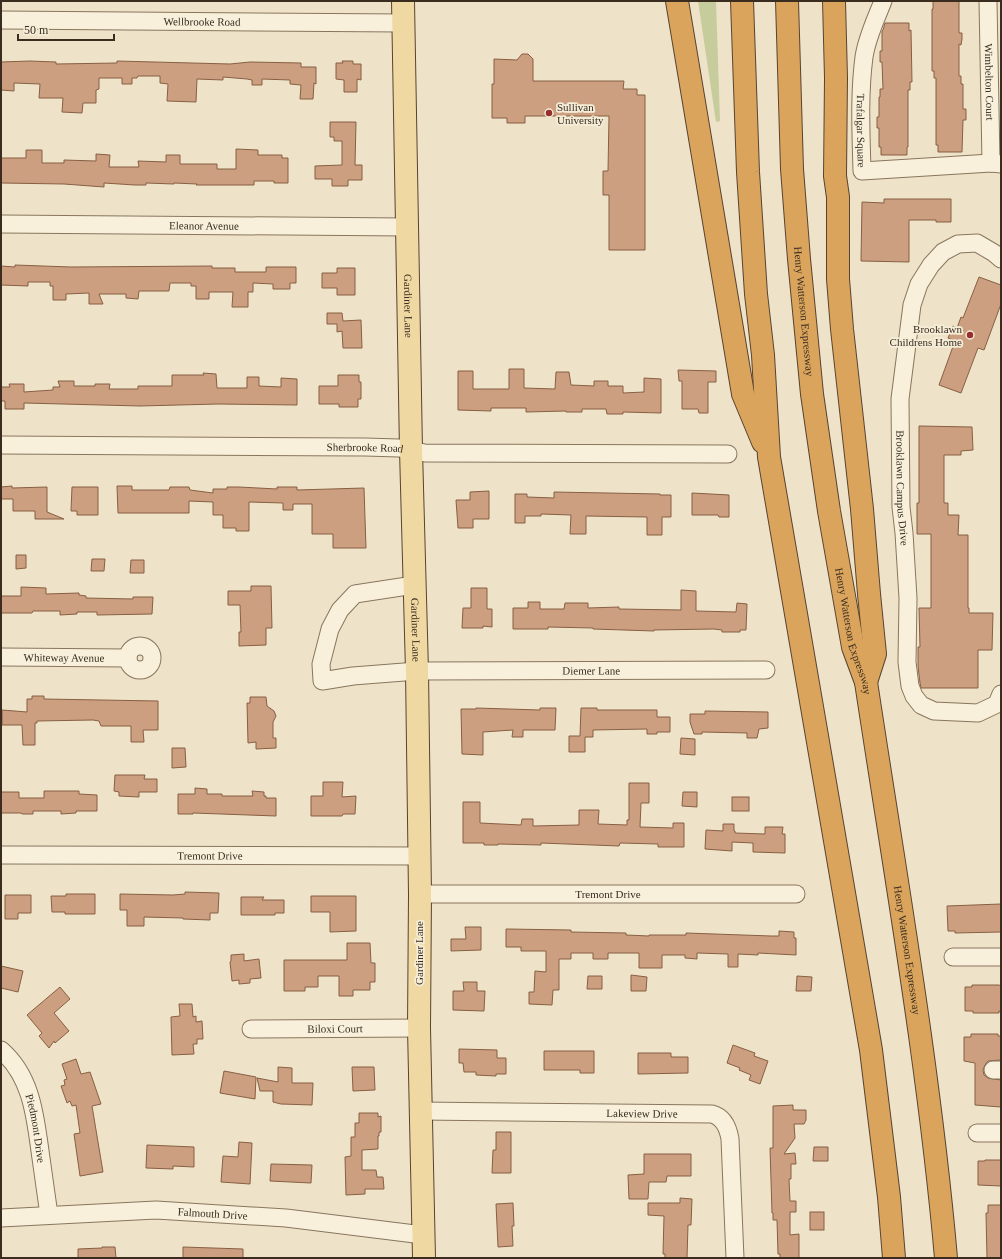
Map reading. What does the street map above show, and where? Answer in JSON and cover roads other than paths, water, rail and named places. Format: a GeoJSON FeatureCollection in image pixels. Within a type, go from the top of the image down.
{"type":"FeatureCollection","features":[{"type":"Feature","properties":{"kind":"highway"},"geometry":{"type":"LineString","coordinates":[[677,1],[742,394],[769,457]]}},
{"type":"Feature","properties":{"kind":"highway"},"geometry":{"type":"LineString","coordinates":[[742,1],[748,172],[769,457],[871,1050],[889,1197],[894,1258]]}},
{"type":"Feature","properties":{"kind":"highway","name":"Henry Watterson Expressway"},"geometry":{"type":"LineString","coordinates":[[787,1],[792,169],[812,394],[829,511],[853,647],[866,682],[916,1013],[932,1129],[946,1258]]}},
{"type":"Feature","properties":{"kind":"highway"},"geometry":{"type":"LineString","coordinates":[[834,1],[836,78],[834,176],[838,197],[838,279],[862,510],[875,654],[866,682]]}},
{"type":"Feature","properties":{"kind":"main road","name":"Gardiner Lane"},"geometry":{"type":"LineString","coordinates":[[403,1],[406,227],[417,671],[418,856],[420,894],[418,1028],[424,1258]]}},
{"type":"Feature","properties":{"kind":"street","name":"Trafalgar Square"},"geometry":{"type":"LineString","coordinates":[[883,1],[870,34],[864,56],[861,102],[862,171],[996,163]]}},
{"type":"Feature","properties":{"kind":"street","name":"Wimbelton Court"},"geometry":{"type":"LineString","coordinates":[[988,1],[996,163]]}},
{"type":"Feature","properties":{"kind":"street","name":"Wellbrooke Road"},"geometry":{"type":"LineString","coordinates":[[1,20],[403,22]]}},
{"type":"Feature","properties":{"kind":"street","name":"Eleanor Avenue"},"geometry":{"type":"LineString","coordinates":[[1,224],[406,227]]}},
{"type":"Feature","properties":{"kind":"street","name":"Brooklawn Campus Drive"},"geometry":{"type":"LineString","coordinates":[[1001,259],[994,253],[976,243],[958,244],[943,252],[931,265],[919,284],[912,304],[900,399],[902,507],[908,598],[907,662],[910,686],[914,696],[921,705],[934,711],[978,713],[997,704],[1001,694]]}},
{"type":"Feature","properties":{"kind":"street","name":"Sherbrooke Road"},"geometry":{"type":"LineString","coordinates":[[1,445],[357,446],[398,448],[425,453],[728,454]]}},
{"type":"Feature","properties":{"kind":"street","name":"Diemer Lane"},"geometry":{"type":"LineString","coordinates":[[414,585],[355,594],[340,610],[330,629],[321,664],[322,681],[353,676],[417,671],[766,670]]}},
{"type":"Feature","properties":{"kind":"street","name":"Whiteway Avenue"},"geometry":{"type":"LineString","coordinates":[[1,657],[128,658]]}},
{"type":"Feature","properties":{"kind":"street","name":"Tremont Drive"},"geometry":{"type":"LineString","coordinates":[[1,854],[418,856]]}},
{"type":"Feature","properties":{"kind":"street","name":"Tremont Drive"},"geometry":{"type":"LineString","coordinates":[[420,894],[796,894]]}},
{"type":"Feature","properties":{"kind":"street"},"geometry":{"type":"LineString","coordinates":[[953,958],[1001,957]]}},
{"type":"Feature","properties":{"kind":"street","name":"Biloxi Court"},"geometry":{"type":"LineString","coordinates":[[251,1029],[418,1028]]}},
{"type":"Feature","properties":{"kind":"street","name":"Piedmont Drive"},"geometry":{"type":"LineString","coordinates":[[1,1050],[22,1076],[32,1101],[49,1215]]}},
{"type":"Feature","properties":{"kind":"street","name":"Lakeview Drive"},"geometry":{"type":"LineString","coordinates":[[420,1111],[712,1114],[719,1116],[723,1120],[729,1132],[730,1139],[735,1258]]}},
{"type":"Feature","properties":{"kind":"street"},"geometry":{"type":"LineString","coordinates":[[977,1133],[1001,1133]]}},
{"type":"Feature","properties":{"kind":"street","name":"Falmouth Drive"},"geometry":{"type":"LineString","coordinates":[[1,1218],[150,1210],[214,1212],[294,1218],[368,1229],[423,1235]]}},
{"type":"Feature","properties":{"kind":"place","name":"Sullivan University"},"geometry":{"type":"Point","coordinates":[549,113]}},
{"type":"Feature","properties":{"kind":"place","name":"Brooklawn Childrens Home"},"geometry":{"type":"Point","coordinates":[970,335]}}]}
